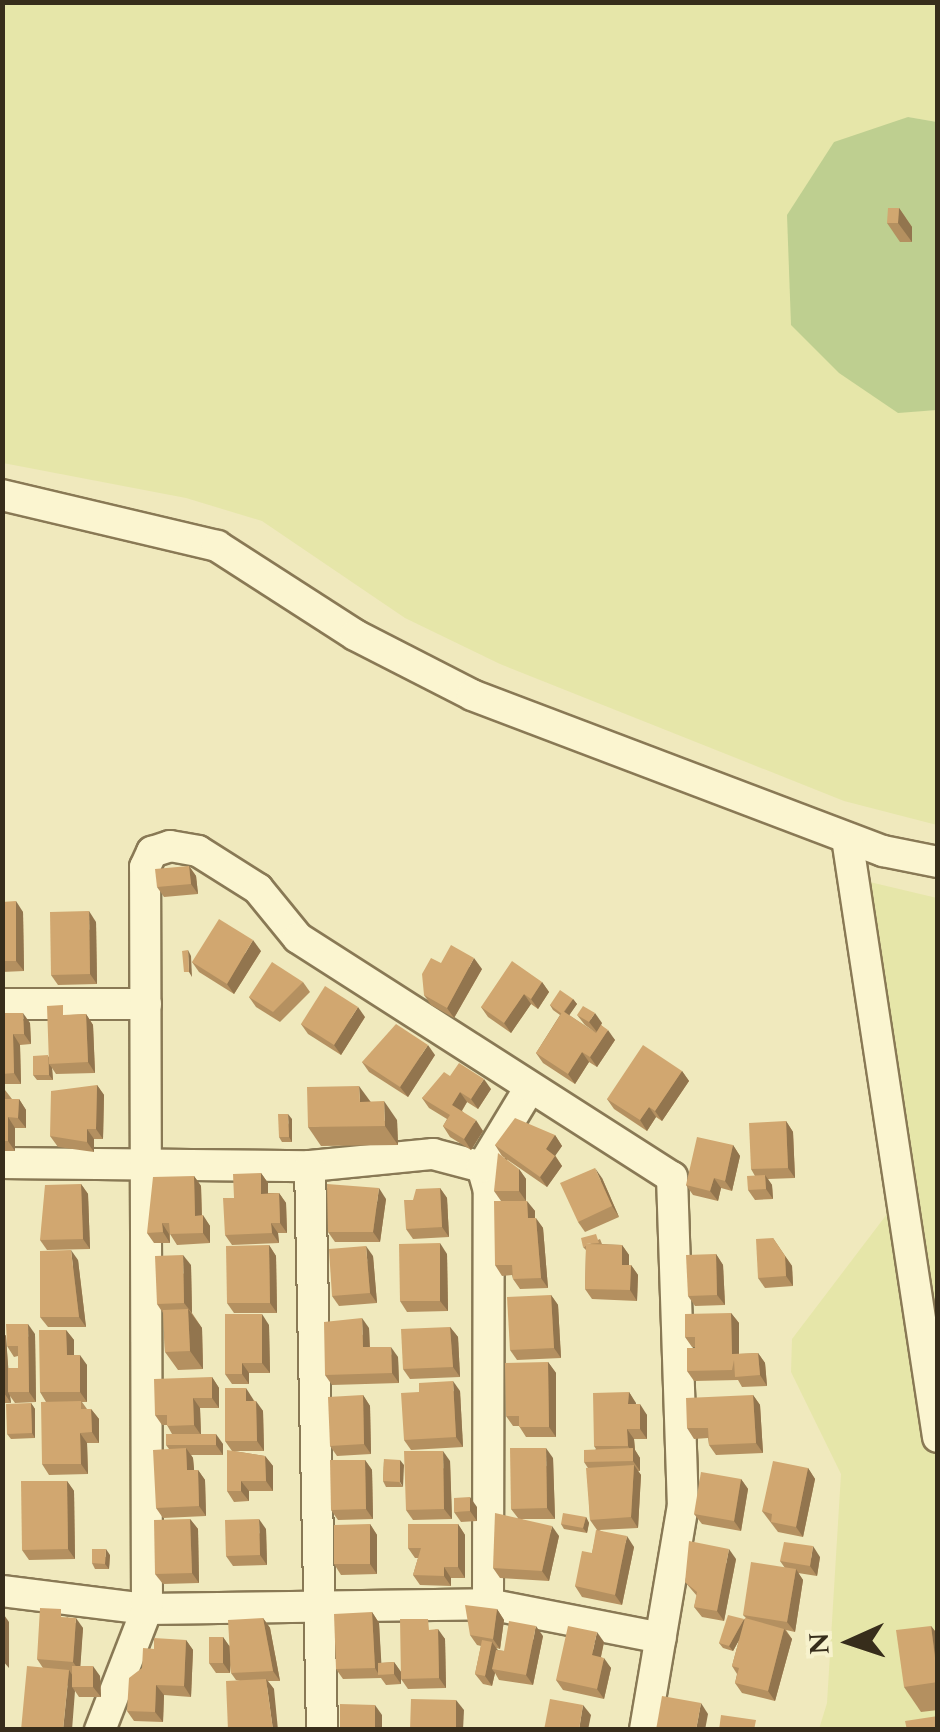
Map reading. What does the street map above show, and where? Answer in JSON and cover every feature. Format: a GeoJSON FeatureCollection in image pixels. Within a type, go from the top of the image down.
{"type":"FeatureCollection","features":[{"type":"Feature","properties":{"kind":"street"},"geometry":{"type":"LineString","coordinates":[[2,495],[218,546],[355,634],[472,695],[847,838],[938,862]]}},
{"type":"Feature","properties":{"kind":"street"},"geometry":{"type":"LineString","coordinates":[[847,838],[938,1438]]}},
{"type":"Feature","properties":{"kind":"street"},"geometry":{"type":"LineString","coordinates":[[100,1730],[147,1609],[146,866],[152,852],[170,846],[198,851],[258,888],[298,938],[672,1177],[682,1505],[645,1730]]}},
{"type":"Feature","properties":{"kind":"street"},"geometry":{"type":"LineString","coordinates":[[2,1004],[146,1004]]}},
{"type":"Feature","properties":{"kind":"street"},"geometry":{"type":"LineString","coordinates":[[488,1604],[489,1191],[482,1167],[529,1089]]}},
{"type":"Feature","properties":{"kind":"street"},"geometry":{"type":"LineString","coordinates":[[2,1163],[144,1161],[310,1166],[434,1154],[482,1167]]}},
{"type":"Feature","properties":{"kind":"street"},"geometry":{"type":"LineString","coordinates":[[310,1166],[322,1730]]}},
{"type":"Feature","properties":{"kind":"street"},"geometry":{"type":"LineString","coordinates":[[2,1591],[147,1609],[488,1604],[661,1638]]}},
{"type":"Feature","properties":{"kind":"green space"},"geometry":{"type":"Polygon","coordinates":[[[2,3],[937,3],[937,122],[907,117],[898,412],[937,410],[937,825],[844,801],[500,664],[405,618],[262,521],[186,498],[3,463],[2,3]]]}},
{"type":"Feature","properties":{"kind":"green space"},"geometry":{"type":"Polygon","coordinates":[[[908,117],[937,122],[937,410],[898,413],[839,373],[791,325],[787,215],[834,142],[908,117]]]}},
{"type":"Feature","properties":{"kind":"green space"},"geometry":{"type":"Polygon","coordinates":[[[836,874],[937,898],[937,1729],[819,1729],[827,1703],[841,1474],[791,1372],[792,1339],[887,1214],[836,874]]]}},
{"type":"Feature","properties":{"kind":"building"},"geometry":{"type":"Polygon","coordinates":[[[888,208],[899,208],[898,223],[887,223],[888,208]]]}},
{"type":"Feature","properties":{"kind":"building"},"geometry":{"type":"Polygon","coordinates":[[[189,866],[191,884],[157,887],[155,869],[189,866]]]}},
{"type":"Feature","properties":{"kind":"building"},"geometry":{"type":"Polygon","coordinates":[[[16,901],[16,961],[2,961],[2,902],[16,901]]]}},
{"type":"Feature","properties":{"kind":"building"},"geometry":{"type":"Polygon","coordinates":[[[89,911],[90,974],[51,975],[50,912],[89,911]]]}},
{"type":"Feature","properties":{"kind":"building"},"geometry":{"type":"Polygon","coordinates":[[[219,919],[253,940],[227,984],[192,962],[219,919]]]}},
{"type":"Feature","properties":{"kind":"building"},"geometry":{"type":"Polygon","coordinates":[[[451,945],[474,958],[447,1008],[424,995],[422,974],[431,958],[441,963],[451,945]]]}},
{"type":"Feature","properties":{"kind":"building"},"geometry":{"type":"Polygon","coordinates":[[[188,950],[189,972],[184,972],[182,951],[188,950]]]}},
{"type":"Feature","properties":{"kind":"building"},"geometry":{"type":"Polygon","coordinates":[[[512,961],[542,982],[531,999],[524,994],[504,1023],[481,1007],[512,961]]]}},
{"type":"Feature","properties":{"kind":"building"},"geometry":{"type":"Polygon","coordinates":[[[272,962],[303,982],[273,1012],[249,997],[272,962]]]}},
{"type":"Feature","properties":{"kind":"building"},"geometry":{"type":"Polygon","coordinates":[[[325,986],[358,1007],[334,1045],[301,1024],[325,986]]]}},
{"type":"Feature","properties":{"kind":"building"},"geometry":{"type":"Polygon","coordinates":[[[560,990],[573,999],[562,1014],[550,1005],[560,990]]]}},
{"type":"Feature","properties":{"kind":"building"},"geometry":{"type":"Polygon","coordinates":[[[63,1005],[63,1015],[86,1014],[88,1062],[49,1064],[47,1006],[63,1005]]]}},
{"type":"Feature","properties":{"kind":"building"},"geometry":{"type":"Polygon","coordinates":[[[583,1006],[595,1013],[589,1022],[577,1015],[583,1006]]]}},
{"type":"Feature","properties":{"kind":"building"},"geometry":{"type":"Polygon","coordinates":[[[563,1011],[596,1033],[601,1025],[608,1030],[590,1057],[582,1052],[568,1074],[536,1053],[563,1011]]]}},
{"type":"Feature","properties":{"kind":"building"},"geometry":{"type":"Polygon","coordinates":[[[2,1013],[23,1013],[24,1034],[13,1034],[14,1073],[2,1074],[2,1013]]]}},
{"type":"Feature","properties":{"kind":"building"},"geometry":{"type":"Polygon","coordinates":[[[396,1024],[428,1045],[400,1087],[362,1062],[396,1024]]]}},
{"type":"Feature","properties":{"kind":"building"},"geometry":{"type":"Polygon","coordinates":[[[643,1045],[682,1071],[655,1111],[649,1107],[640,1120],[607,1099],[643,1045]]]}},
{"type":"Feature","properties":{"kind":"building"},"geometry":{"type":"Polygon","coordinates":[[[48,1055],[49,1075],[33,1075],[33,1056],[48,1055]]]}},
{"type":"Feature","properties":{"kind":"building"},"geometry":{"type":"Polygon","coordinates":[[[459,1063],[484,1079],[471,1099],[460,1092],[452,1105],[476,1120],[464,1139],[443,1126],[450,1115],[422,1098],[444,1072],[450,1076],[459,1063]]]}},
{"type":"Feature","properties":{"kind":"building"},"geometry":{"type":"Polygon","coordinates":[[[97,1085],[96,1129],[87,1129],[87,1142],[50,1136],[51,1091],[97,1085]]]}},
{"type":"Feature","properties":{"kind":"building"},"geometry":{"type":"Polygon","coordinates":[[[359,1086],[360,1102],[384,1101],[385,1126],[308,1127],[307,1087],[359,1086]]]}},
{"type":"Feature","properties":{"kind":"building"},"geometry":{"type":"Polygon","coordinates":[[[2,1090],[5,1099],[19,1099],[18,1118],[8,1117],[8,1141],[2,1141],[2,1090]]]}},
{"type":"Feature","properties":{"kind":"building"},"geometry":{"type":"Polygon","coordinates":[[[278,1114],[288,1114],[289,1137],[279,1137],[278,1114]]]}},
{"type":"Feature","properties":{"kind":"building"},"geometry":{"type":"Polygon","coordinates":[[[515,1118],[555,1135],[546,1149],[555,1156],[540,1177],[495,1145],[515,1118]]]}},
{"type":"Feature","properties":{"kind":"building"},"geometry":{"type":"Polygon","coordinates":[[[786,1121],[788,1168],[751,1169],[749,1123],[786,1121]]]}},
{"type":"Feature","properties":{"kind":"building"},"geometry":{"type":"Polygon","coordinates":[[[697,1137],[733,1145],[725,1181],[714,1178],[710,1191],[686,1185],[697,1137]]]}},
{"type":"Feature","properties":{"kind":"building"},"geometry":{"type":"Polygon","coordinates":[[[498,1153],[519,1169],[519,1191],[494,1191],[498,1153]]]}},
{"type":"Feature","properties":{"kind":"building"},"geometry":{"type":"Polygon","coordinates":[[[595,1168],[612,1206],[578,1222],[560,1183],[595,1168]]]}},
{"type":"Feature","properties":{"kind":"building"},"geometry":{"type":"Polygon","coordinates":[[[261,1173],[261,1194],[279,1193],[280,1223],[271,1223],[272,1233],[225,1235],[223,1198],[234,1198],[233,1174],[261,1173]]]}},
{"type":"Feature","properties":{"kind":"building"},"geometry":{"type":"Polygon","coordinates":[[[765,1175],[766,1189],[748,1190],[747,1176],[765,1175]]]}},
{"type":"Feature","properties":{"kind":"building"},"geometry":{"type":"Polygon","coordinates":[[[194,1176],[195,1216],[203,1215],[203,1233],[170,1234],[169,1223],[162,1223],[163,1232],[147,1233],[153,1177],[194,1176]]]}},
{"type":"Feature","properties":{"kind":"building"},"geometry":{"type":"Polygon","coordinates":[[[81,1184],[83,1239],[40,1240],[45,1185],[81,1184]]]}},
{"type":"Feature","properties":{"kind":"building"},"geometry":{"type":"Polygon","coordinates":[[[327,1184],[379,1188],[373,1232],[328,1232],[327,1184]]]}},
{"type":"Feature","properties":{"kind":"building"},"geometry":{"type":"Polygon","coordinates":[[[440,1188],[442,1227],[406,1229],[404,1200],[413,1200],[416,1189],[440,1188]]]}},
{"type":"Feature","properties":{"kind":"building"},"geometry":{"type":"Polygon","coordinates":[[[494,1201],[527,1201],[528,1218],[536,1218],[541,1278],[513,1279],[512,1265],[495,1265],[494,1201]]]}},
{"type":"Feature","properties":{"kind":"building"},"geometry":{"type":"Polygon","coordinates":[[[596,1234],[599,1243],[583,1247],[581,1238],[596,1234]]]}},
{"type":"Feature","properties":{"kind":"building"},"geometry":{"type":"Polygon","coordinates":[[[773,1238],[785,1256],[786,1276],[758,1278],[756,1239],[773,1238]]]}},
{"type":"Feature","properties":{"kind":"building"},"geometry":{"type":"Polygon","coordinates":[[[440,1243],[440,1301],[400,1301],[399,1244],[440,1243]]]}},
{"type":"Feature","properties":{"kind":"building"},"geometry":{"type":"Polygon","coordinates":[[[586,1244],[622,1245],[622,1265],[631,1265],[630,1290],[585,1289],[586,1244]]]}},
{"type":"Feature","properties":{"kind":"building"},"geometry":{"type":"Polygon","coordinates":[[[269,1245],[270,1303],[227,1303],[226,1246],[269,1245]]]}},
{"type":"Feature","properties":{"kind":"building"},"geometry":{"type":"Polygon","coordinates":[[[366,1246],[370,1293],[332,1296],[329,1249],[366,1246]]]}},
{"type":"Feature","properties":{"kind":"building"},"geometry":{"type":"Polygon","coordinates":[[[71,1250],[79,1317],[40,1317],[40,1251],[71,1250]]]}},
{"type":"Feature","properties":{"kind":"building"},"geometry":{"type":"Polygon","coordinates":[[[716,1254],[717,1295],[688,1296],[686,1255],[716,1254]]]}},
{"type":"Feature","properties":{"kind":"building"},"geometry":{"type":"Polygon","coordinates":[[[183,1255],[184,1303],[157,1304],[155,1256],[183,1255]]]}},
{"type":"Feature","properties":{"kind":"building"},"geometry":{"type":"Polygon","coordinates":[[[551,1295],[554,1348],[510,1350],[507,1297],[551,1295]]]}},
{"type":"Feature","properties":{"kind":"building"},"geometry":{"type":"Polygon","coordinates":[[[188,1309],[190,1351],[165,1352],[163,1310],[188,1309]]]}},
{"type":"Feature","properties":{"kind":"building"},"geometry":{"type":"Polygon","coordinates":[[[731,1313],[732,1354],[758,1353],[760,1375],[735,1377],[734,1360],[732,1370],[687,1371],[687,1348],[695,1348],[695,1337],[685,1337],[685,1314],[731,1313]]]}},
{"type":"Feature","properties":{"kind":"building"},"geometry":{"type":"Polygon","coordinates":[[[225,1314],[262,1314],[262,1363],[242,1363],[242,1374],[225,1374],[225,1314]]]}},
{"type":"Feature","properties":{"kind":"building"},"geometry":{"type":"Polygon","coordinates":[[[362,1318],[363,1347],[391,1347],[392,1373],[325,1375],[324,1322],[362,1318]]]}},
{"type":"Feature","properties":{"kind":"building"},"geometry":{"type":"Polygon","coordinates":[[[6,1324],[28,1324],[29,1392],[8,1392],[8,1368],[18,1368],[18,1346],[7,1346],[6,1324]]]}},
{"type":"Feature","properties":{"kind":"building"},"geometry":{"type":"Polygon","coordinates":[[[450,1327],[453,1367],[403,1369],[401,1329],[450,1327]]]}},
{"type":"Feature","properties":{"kind":"building"},"geometry":{"type":"Polygon","coordinates":[[[39,1330],[66,1330],[67,1355],[80,1355],[80,1392],[40,1392],[39,1330]]]}},
{"type":"Feature","properties":{"kind":"building"},"geometry":{"type":"Polygon","coordinates":[[[548,1362],[549,1427],[519,1427],[519,1416],[506,1416],[505,1363],[548,1362]]]}},
{"type":"Feature","properties":{"kind":"building"},"geometry":{"type":"Polygon","coordinates":[[[212,1377],[212,1398],[193,1398],[194,1425],[167,1426],[167,1415],[155,1415],[154,1379],[212,1377]]]}},
{"type":"Feature","properties":{"kind":"building"},"geometry":{"type":"Polygon","coordinates":[[[453,1381],[456,1437],[404,1440],[401,1393],[419,1392],[419,1383],[453,1381]]]}},
{"type":"Feature","properties":{"kind":"building"},"geometry":{"type":"Polygon","coordinates":[[[225,1388],[246,1388],[246,1401],[256,1401],[257,1441],[225,1441],[225,1388]]]}},
{"type":"Feature","properties":{"kind":"building"},"geometry":{"type":"Polygon","coordinates":[[[629,1392],[628,1404],[640,1404],[640,1429],[627,1429],[628,1446],[594,1446],[593,1393],[629,1392]]]}},
{"type":"Feature","properties":{"kind":"building"},"geometry":{"type":"Polygon","coordinates":[[[363,1395],[364,1444],[330,1446],[328,1397],[363,1395]]]}},
{"type":"Feature","properties":{"kind":"building"},"geometry":{"type":"Polygon","coordinates":[[[753,1395],[756,1443],[709,1445],[708,1428],[687,1428],[686,1398],[753,1395]]]}},
{"type":"Feature","properties":{"kind":"building"},"geometry":{"type":"Polygon","coordinates":[[[81,1401],[81,1409],[91,1409],[92,1432],[80,1433],[81,1464],[42,1464],[41,1402],[81,1401]]]}},
{"type":"Feature","properties":{"kind":"building"},"geometry":{"type":"Polygon","coordinates":[[[31,1403],[32,1433],[7,1434],[6,1404],[31,1403]]]}},
{"type":"Feature","properties":{"kind":"building"},"geometry":{"type":"Polygon","coordinates":[[[166,1434],[216,1434],[216,1445],[166,1445],[166,1434]]]}},
{"type":"Feature","properties":{"kind":"building"},"geometry":{"type":"Polygon","coordinates":[[[186,1448],[187,1470],[198,1470],[199,1506],[156,1508],[153,1450],[186,1448]]]}},
{"type":"Feature","properties":{"kind":"building"},"geometry":{"type":"Polygon","coordinates":[[[510,1448],[546,1448],[547,1508],[511,1509],[510,1448]]]}},
{"type":"Feature","properties":{"kind":"building"},"geometry":{"type":"Polygon","coordinates":[[[633,1448],[633,1461],[584,1462],[584,1450],[633,1448]]]}},
{"type":"Feature","properties":{"kind":"building"},"geometry":{"type":"Polygon","coordinates":[[[227,1450],[265,1456],[266,1481],[241,1481],[241,1491],[227,1491],[227,1450]]]}},
{"type":"Feature","properties":{"kind":"building"},"geometry":{"type":"Polygon","coordinates":[[[404,1451],[443,1451],[444,1509],[406,1510],[404,1451]]]}},
{"type":"Feature","properties":{"kind":"building"},"geometry":{"type":"Polygon","coordinates":[[[384,1459],[400,1460],[400,1482],[383,1481],[384,1459]]]}},
{"type":"Feature","properties":{"kind":"building"},"geometry":{"type":"Polygon","coordinates":[[[330,1460],[365,1460],[366,1509],[331,1510],[330,1460]]]}},
{"type":"Feature","properties":{"kind":"building"},"geometry":{"type":"Polygon","coordinates":[[[773,1461],[808,1468],[796,1527],[771,1522],[772,1514],[762,1511],[773,1461]]]}},
{"type":"Feature","properties":{"kind":"building"},"geometry":{"type":"Polygon","coordinates":[[[634,1465],[631,1517],[590,1520],[586,1468],[634,1465]]]}},
{"type":"Feature","properties":{"kind":"building"},"geometry":{"type":"Polygon","coordinates":[[[701,1472],[741,1479],[734,1521],[694,1514],[701,1472]]]}},
{"type":"Feature","properties":{"kind":"building"},"geometry":{"type":"Polygon","coordinates":[[[21,1481],[67,1481],[68,1549],[22,1550],[21,1481]]]}},
{"type":"Feature","properties":{"kind":"building"},"geometry":{"type":"Polygon","coordinates":[[[470,1497],[470,1511],[454,1512],[454,1498],[470,1497]]]}},
{"type":"Feature","properties":{"kind":"building"},"geometry":{"type":"Polygon","coordinates":[[[495,1513],[552,1526],[542,1571],[493,1568],[495,1513]]]}},
{"type":"Feature","properties":{"kind":"building"},"geometry":{"type":"Polygon","coordinates":[[[563,1513],[586,1517],[583,1528],[561,1524],[563,1513]]]}},
{"type":"Feature","properties":{"kind":"building"},"geometry":{"type":"Polygon","coordinates":[[[190,1519],[192,1573],[155,1574],[154,1520],[190,1519]]]}},
{"type":"Feature","properties":{"kind":"building"},"geometry":{"type":"Polygon","coordinates":[[[259,1519],[260,1555],[226,1556],[225,1520],[259,1519]]]}},
{"type":"Feature","properties":{"kind":"building"},"geometry":{"type":"Polygon","coordinates":[[[370,1524],[370,1564],[334,1564],[334,1525],[370,1524]]]}},
{"type":"Feature","properties":{"kind":"building"},"geometry":{"type":"Polygon","coordinates":[[[408,1524],[458,1524],[458,1567],[444,1567],[444,1576],[413,1575],[421,1548],[408,1548],[408,1524]]]}},
{"type":"Feature","properties":{"kind":"building"},"geometry":{"type":"Polygon","coordinates":[[[596,1530],[627,1536],[615,1595],[575,1586],[582,1551],[592,1553],[596,1530]]]}},
{"type":"Feature","properties":{"kind":"building"},"geometry":{"type":"Polygon","coordinates":[[[689,1541],[729,1549],[717,1611],[694,1607],[697,1592],[685,1582],[689,1541]]]}},
{"type":"Feature","properties":{"kind":"building"},"geometry":{"type":"Polygon","coordinates":[[[784,1542],[813,1546],[810,1566],[780,1561],[784,1542]]]}},
{"type":"Feature","properties":{"kind":"building"},"geometry":{"type":"Polygon","coordinates":[[[92,1549],[106,1549],[105,1564],[92,1563],[92,1549]]]}},
{"type":"Feature","properties":{"kind":"building"},"geometry":{"type":"Polygon","coordinates":[[[751,1562],[796,1569],[787,1622],[743,1615],[751,1562]]]}},
{"type":"Feature","properties":{"kind":"building"},"geometry":{"type":"Polygon","coordinates":[[[465,1605],[497,1609],[493,1639],[470,1635],[465,1605]]]}},
{"type":"Feature","properties":{"kind":"building"},"geometry":{"type":"Polygon","coordinates":[[[40,1608],[61,1609],[61,1617],[76,1618],[73,1662],[37,1659],[40,1608]]]}},
{"type":"Feature","properties":{"kind":"building"},"geometry":{"type":"Polygon","coordinates":[[[372,1612],[375,1668],[336,1669],[334,1614],[372,1612]]]}},
{"type":"Feature","properties":{"kind":"building"},"geometry":{"type":"Polygon","coordinates":[[[728,1615],[744,1619],[729,1646],[719,1643],[728,1615]]]}},
{"type":"Feature","properties":{"kind":"building"},"geometry":{"type":"Polygon","coordinates":[[[263,1618],[273,1671],[231,1673],[228,1620],[263,1618]]]}},
{"type":"Feature","properties":{"kind":"building"},"geometry":{"type":"Polygon","coordinates":[[[745,1618],[784,1629],[768,1691],[735,1683],[739,1668],[732,1666],[745,1618]]]}},
{"type":"Feature","properties":{"kind":"building"},"geometry":{"type":"Polygon","coordinates":[[[400,1619],[428,1619],[429,1630],[438,1629],[439,1678],[401,1679],[400,1619]]]}},
{"type":"Feature","properties":{"kind":"building"},"geometry":{"type":"Polygon","coordinates":[[[509,1621],[536,1626],[526,1675],[492,1669],[496,1650],[504,1651],[509,1621]]]}},
{"type":"Feature","properties":{"kind":"building"},"geometry":{"type":"Polygon","coordinates":[[[568,1626],[597,1632],[592,1655],[604,1658],[597,1689],[556,1680],[568,1626]]]}},
{"type":"Feature","properties":{"kind":"building"},"geometry":{"type":"Polygon","coordinates":[[[931,1626],[938,1682],[904,1687],[896,1630],[931,1626]]]}},
{"type":"Feature","properties":{"kind":"building"},"geometry":{"type":"Polygon","coordinates":[[[209,1637],[223,1637],[223,1663],[209,1663],[209,1637]]]}},
{"type":"Feature","properties":{"kind":"building"},"geometry":{"type":"Polygon","coordinates":[[[154,1638],[186,1640],[184,1686],[156,1685],[155,1712],[127,1711],[129,1678],[142,1668],[143,1648],[154,1649],[154,1638]]]}},
{"type":"Feature","properties":{"kind":"building"},"geometry":{"type":"Polygon","coordinates":[[[482,1640],[492,1642],[485,1676],[475,1674],[482,1640]]]}},
{"type":"Feature","properties":{"kind":"building"},"geometry":{"type":"Polygon","coordinates":[[[394,1662],[394,1674],[378,1675],[378,1663],[394,1662]]]}},
{"type":"Feature","properties":{"kind":"building"},"geometry":{"type":"Polygon","coordinates":[[[27,1666],[69,1670],[63,1730],[21,1730],[27,1666]]]}},
{"type":"Feature","properties":{"kind":"building"},"geometry":{"type":"Polygon","coordinates":[[[72,1666],[93,1666],[93,1687],[72,1687],[72,1666]]]}},
{"type":"Feature","properties":{"kind":"building"},"geometry":{"type":"Polygon","coordinates":[[[266,1679],[273,1730],[228,1730],[226,1681],[266,1679]]]}},
{"type":"Feature","properties":{"kind":"building"},"geometry":{"type":"Polygon","coordinates":[[[662,1696],[701,1703],[696,1730],[656,1730],[662,1696]]]}},
{"type":"Feature","properties":{"kind":"building"},"geometry":{"type":"Polygon","coordinates":[[[411,1699],[456,1700],[456,1730],[410,1730],[411,1699]]]}},
{"type":"Feature","properties":{"kind":"building"},"geometry":{"type":"Polygon","coordinates":[[[550,1699],[583,1705],[579,1730],[544,1730],[550,1699]]]}},
{"type":"Feature","properties":{"kind":"building"},"geometry":{"type":"Polygon","coordinates":[[[340,1704],[375,1705],[375,1730],[340,1730],[340,1704]]]}},
{"type":"Feature","properties":{"kind":"building"},"geometry":{"type":"Polygon","coordinates":[[[721,1715],[756,1720],[754,1730],[719,1730],[721,1715]]]}},
{"type":"Feature","properties":{"kind":"building"},"geometry":{"type":"Polygon","coordinates":[[[938,1716],[938,1730],[907,1730],[905,1721],[938,1716]]]}}]}
